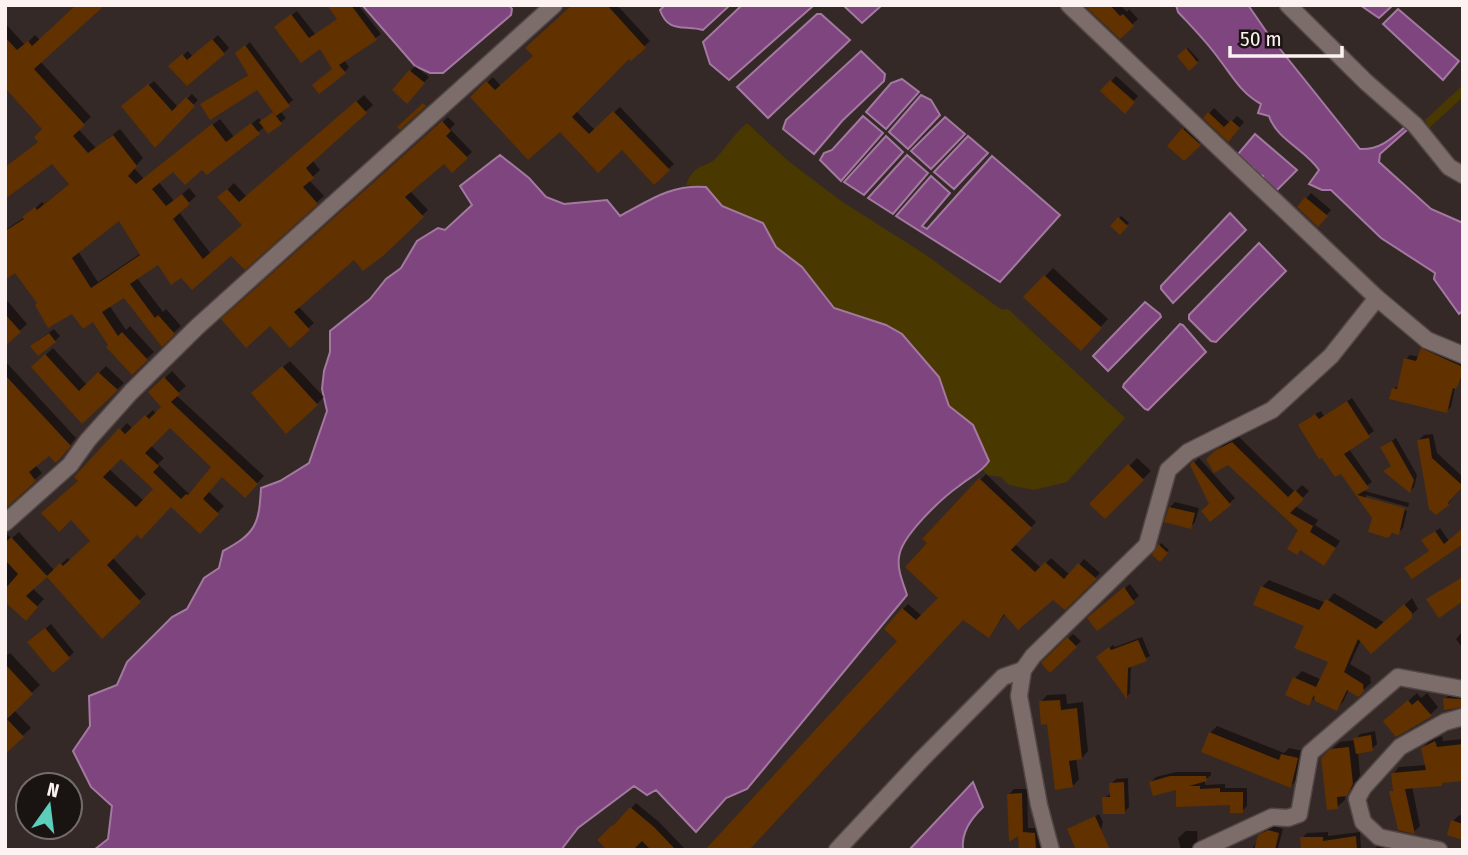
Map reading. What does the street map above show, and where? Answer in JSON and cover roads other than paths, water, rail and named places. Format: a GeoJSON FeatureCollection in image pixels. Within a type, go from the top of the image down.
{"type":"FeatureCollection","features":[{"type":"Feature","properties":{"kind":"street"},"geometry":{"type":"LineString","coordinates":[[5,523],[70,465],[88,440],[131,392],[197,327],[554,5]]}},
{"type":"Feature","properties":{"kind":"street"},"geometry":{"type":"LineString","coordinates":[[1069,5],[1377,298],[1427,340],[1463,355]]}},
{"type":"Feature","properties":{"kind":"street"},"geometry":{"type":"LineString","coordinates":[[1288,5],[1366,82],[1415,125],[1449,167],[1463,175]]}},
{"type":"Feature","properties":{"kind":"street"},"geometry":{"type":"LineString","coordinates":[[1051,850],[1039,805],[1019,696],[1023,670],[1033,656],[1147,545],[1168,470],[1188,452],[1272,410],[1331,356],[1377,298]]}},
{"type":"Feature","properties":{"kind":"street"},"geometry":{"type":"LineString","coordinates":[[837,850],[1003,677],[1023,670]]}},
{"type":"Feature","properties":{"kind":"street"},"geometry":{"type":"LineString","coordinates":[[1201,850],[1272,817],[1288,818],[1299,814],[1310,753],[1398,677],[1463,689]]}},
{"type":"Feature","properties":{"kind":"street"},"geometry":{"type":"LineString","coordinates":[[1439,850],[1379,837],[1363,822],[1357,799],[1363,788],[1400,747],[1445,722],[1463,717]]}}]}
